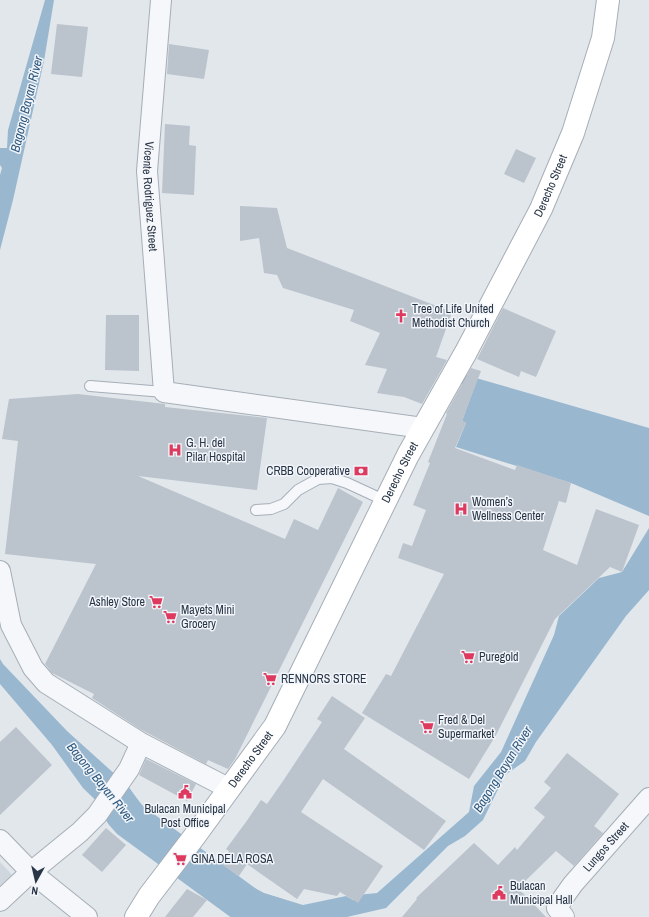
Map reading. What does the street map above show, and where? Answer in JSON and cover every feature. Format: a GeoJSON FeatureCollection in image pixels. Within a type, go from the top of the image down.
{"type":"FeatureCollection","features":[{"type":"Feature","properties":{"kind":"main road","name":"Derecho Street"},"geometry":{"type":"LineString","coordinates":[[136,917],[149,896],[194,838],[275,726],[423,428],[466,352],[541,209],[573,133],[603,38],[608,0]]}},
{"type":"Feature","properties":{"kind":"street","name":"Vicente Rodriguez Street"},"geometry":{"type":"LineString","coordinates":[[161,0],[147,171],[164,392]]}},
{"type":"Feature","properties":{"kind":"street"},"geometry":{"type":"LineString","coordinates":[[164,392],[423,428]]}},
{"type":"Feature","properties":{"kind":"street"},"geometry":{"type":"LineString","coordinates":[[0,571],[11,625],[33,668],[46,683],[141,743],[230,789]]}},
{"type":"Feature","properties":{"kind":"street"},"geometry":{"type":"LineString","coordinates":[[0,901],[31,872],[80,832],[97,815],[129,769],[141,743]]}},
{"type":"Feature","properties":{"kind":"street","name":"Lungos Street"},"geometry":{"type":"LineString","coordinates":[[564,917],[557,908],[563,898],[573,884],[649,798]]}},
{"type":"Feature","properties":{"kind":"street"},"geometry":{"type":"LineString","coordinates":[[0,840],[31,872],[87,917]]}},
{"type":"Feature","properties":{"kind":"lane"},"geometry":{"type":"LineString","coordinates":[[90,386],[164,392]]}},
{"type":"Feature","properties":{"kind":"lane"},"geometry":{"type":"LineString","coordinates":[[256,510],[271,509],[284,504],[298,490],[318,479],[332,478],[347,483],[386,501]]}},
{"type":"Feature","properties":{"kind":"shaded area"},"geometry":{"type":"Polygon","coordinates":[[[0,862],[14,877],[0,890],[0,862]]]}},
{"type":"Feature","properties":{"kind":"water"},"geometry":{"type":"Polygon","coordinates":[[[45,0],[54,0],[44,61],[13,200],[0,250],[0,175],[2,168],[0,165],[0,148],[7,148],[8,130],[45,0]]]}},
{"type":"Feature","properties":{"kind":"water"},"geometry":{"type":"Polygon","coordinates":[[[462,374],[649,428],[649,516],[571,483],[456,447],[466,423],[462,421],[474,388],[458,383],[462,374]]]}},
{"type":"Feature","properties":{"kind":"water"},"geometry":{"type":"Polygon","coordinates":[[[649,528],[649,590],[626,616],[536,742],[525,761],[505,775],[483,820],[465,836],[448,846],[386,908],[347,917],[260,917],[237,910],[185,878],[200,859],[264,893],[303,905],[346,896],[353,900],[357,895],[377,893],[469,812],[474,786],[501,752],[554,635],[559,616],[599,578],[622,572],[649,528]]]}},
{"type":"Feature","properties":{"kind":"water"},"geometry":{"type":"Polygon","coordinates":[[[0,659],[3,664],[67,731],[128,786],[167,840],[154,857],[83,788],[52,745],[0,684],[0,659]]]}},
{"type":"Feature","properties":{"kind":"building"},"geometry":{"type":"Polygon","coordinates":[[[57,24],[88,27],[82,77],[51,74],[57,24]]]}},
{"type":"Feature","properties":{"kind":"building"},"geometry":{"type":"Polygon","coordinates":[[[169,44],[209,50],[204,79],[167,74],[169,44]]]}},
{"type":"Feature","properties":{"kind":"building"},"geometry":{"type":"Polygon","coordinates":[[[165,124],[190,126],[189,145],[196,146],[194,195],[162,193],[165,124]]]}},
{"type":"Feature","properties":{"kind":"building"},"geometry":{"type":"Polygon","coordinates":[[[516,149],[536,158],[524,183],[504,174],[516,149]]]}},
{"type":"Feature","properties":{"kind":"building"},"geometry":{"type":"Polygon","coordinates":[[[240,206],[277,208],[287,248],[452,312],[436,357],[447,360],[422,404],[404,397],[377,393],[387,369],[365,365],[380,333],[350,321],[354,310],[283,288],[277,275],[264,273],[259,238],[240,241],[240,206]]]}},
{"type":"Feature","properties":{"kind":"building"},"geometry":{"type":"Polygon","coordinates":[[[503,308],[556,331],[536,377],[521,371],[519,377],[477,359],[503,308]]]}},
{"type":"Feature","properties":{"kind":"building"},"geometry":{"type":"Polygon","coordinates":[[[106,315],[139,315],[139,371],[105,370],[106,315]]]}},
{"type":"Feature","properties":{"kind":"building"},"geometry":{"type":"Polygon","coordinates":[[[471,368],[481,371],[462,421],[466,423],[455,448],[515,470],[517,465],[571,483],[566,503],[559,501],[543,550],[577,565],[596,509],[639,525],[622,572],[610,567],[555,619],[496,735],[469,779],[362,713],[386,674],[391,676],[444,574],[398,558],[403,543],[412,546],[426,510],[413,505],[430,463],[428,462],[447,414],[446,413],[471,368]]]}},
{"type":"Feature","properties":{"kind":"building"},"geometry":{"type":"Polygon","coordinates":[[[78,394],[165,404],[165,407],[267,418],[257,490],[138,476],[285,539],[294,519],[318,530],[338,488],[363,502],[235,759],[228,769],[208,760],[206,764],[140,729],[92,698],[94,694],[52,673],[45,664],[96,564],[5,554],[18,441],[2,439],[9,399],[78,394]]]}},
{"type":"Feature","properties":{"kind":"building"},"geometry":{"type":"Polygon","coordinates":[[[332,696],[365,718],[344,749],[446,821],[424,850],[323,779],[301,812],[383,866],[358,903],[340,892],[337,896],[304,889],[297,899],[247,864],[239,876],[221,864],[229,851],[226,849],[261,800],[267,804],[322,722],[317,719],[332,696]]]}},
{"type":"Feature","properties":{"kind":"building"},"geometry":{"type":"Polygon","coordinates":[[[16,727],[52,765],[0,815],[0,742],[16,727]]]}},
{"type":"Feature","properties":{"kind":"building"},"geometry":{"type":"Polygon","coordinates":[[[567,753],[619,794],[594,826],[603,833],[574,866],[556,851],[518,888],[546,917],[402,917],[417,899],[416,898],[474,843],[498,865],[515,847],[517,850],[545,817],[534,808],[551,788],[544,782],[567,753]]]}},
{"type":"Feature","properties":{"kind":"building"},"geometry":{"type":"Polygon","coordinates":[[[146,759],[196,784],[187,801],[139,775],[146,759]]]}},
{"type":"Feature","properties":{"kind":"building"},"geometry":{"type":"Polygon","coordinates":[[[106,828],[126,845],[102,872],[82,855],[106,828]]]}},
{"type":"Feature","properties":{"kind":"building"},"geometry":{"type":"Polygon","coordinates":[[[187,889],[207,900],[193,917],[165,917],[187,889]]]}},
{"type":"Feature","properties":{"kind":"waterway","name":"Bagong Bayan River"},"geometry":{"type":"LineString","coordinates":[[123,812],[130,820],[253,910],[276,917]]}},
{"type":"Feature","properties":{"kind":"place","name":"Tree of Life United Methodist Church"},"geometry":{"type":"Point","coordinates":[401,316]}},
{"type":"Feature","properties":{"kind":"place","name":"G. H. del Pilar Hospital"},"geometry":{"type":"Point","coordinates":[175,450]}},
{"type":"Feature","properties":{"kind":"place","name":"CRBB Cooperative"},"geometry":{"type":"Point","coordinates":[361,471]}},
{"type":"Feature","properties":{"kind":"place","name":"Women’s Wellness Center"},"geometry":{"type":"Point","coordinates":[461,509]}},
{"type":"Feature","properties":{"kind":"place","name":"Ashley Store"},"geometry":{"type":"Point","coordinates":[156,602]}},
{"type":"Feature","properties":{"kind":"place","name":"Mayets Mini Grocery"},"geometry":{"type":"Point","coordinates":[170,617]}},
{"type":"Feature","properties":{"kind":"place","name":"Puregold"},"geometry":{"type":"Point","coordinates":[468,657]}},
{"type":"Feature","properties":{"kind":"place","name":"RENNORS STORE"},"geometry":{"type":"Point","coordinates":[270,679]}},
{"type":"Feature","properties":{"kind":"place","name":"Fred & Del Supermarket"},"geometry":{"type":"Point","coordinates":[427,727]}},
{"type":"Feature","properties":{"kind":"place","name":"Bulacan Municipal Post Office"},"geometry":{"type":"Point","coordinates":[185,792]}},
{"type":"Feature","properties":{"kind":"place","name":"GINA DELA ROSA"},"geometry":{"type":"Point","coordinates":[180,859]}},
{"type":"Feature","properties":{"kind":"place","name":"Bulacan Municipal Hall"},"geometry":{"type":"Point","coordinates":[499,893]}}]}
